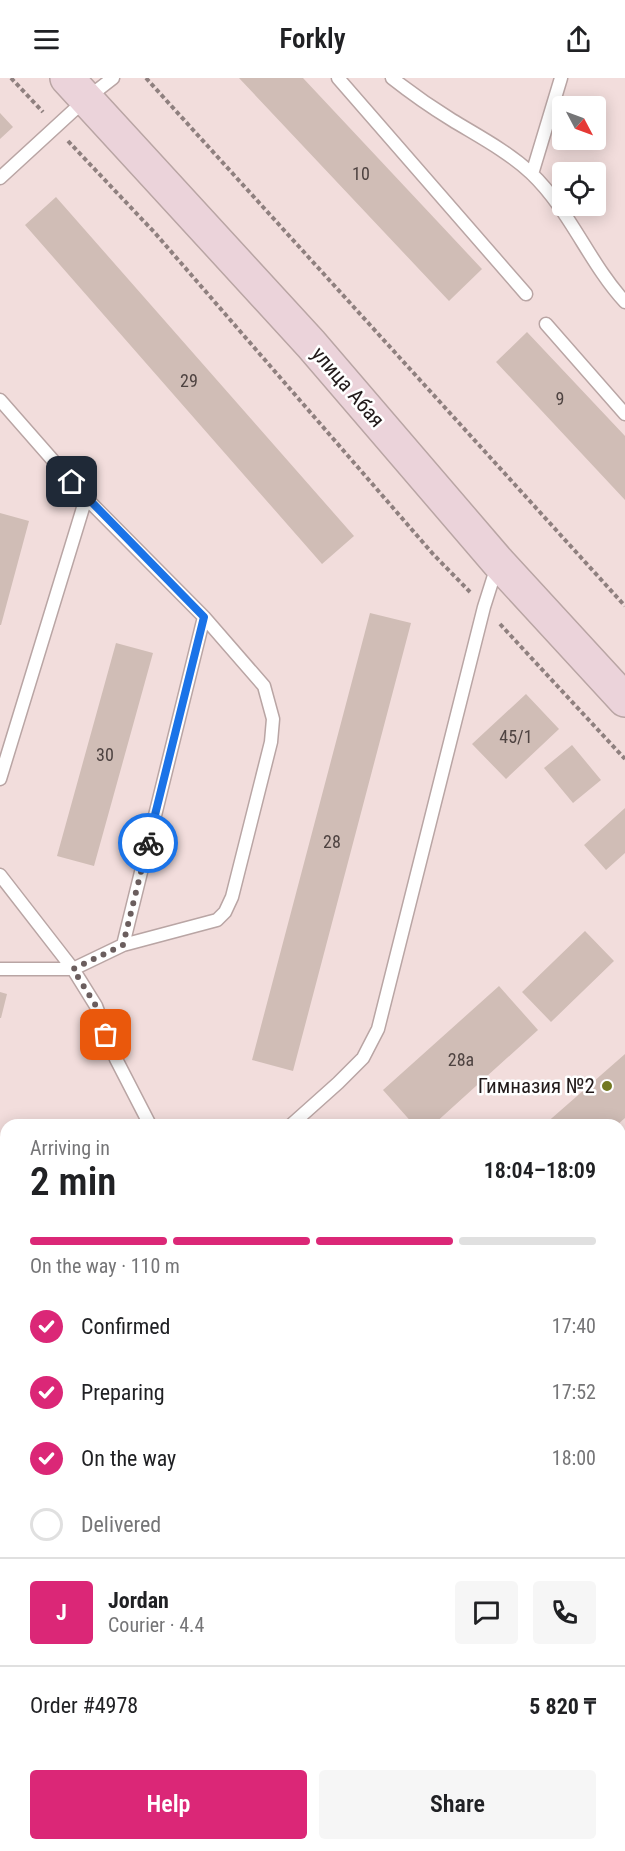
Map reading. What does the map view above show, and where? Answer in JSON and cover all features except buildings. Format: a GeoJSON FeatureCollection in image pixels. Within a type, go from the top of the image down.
{"type":"FeatureCollection","features":[{"type":"Feature","properties":{"kind":"street","name":"улица Абая"},"geometry":{"type":"LineString","coordinates":[[76,88],[311,344],[498,562],[625,700]]}},
{"type":"Feature","properties":{"kind":"lane"},"geometry":{"type":"LineString","coordinates":[[0,178],[55,128],[76,88],[113,78]]}},
{"type":"Feature","properties":{"kind":"lane"},"geometry":{"type":"LineString","coordinates":[[338,78],[526,294]]}},
{"type":"Feature","properties":{"kind":"lane"},"geometry":{"type":"LineString","coordinates":[[392,78],[434,108],[498,146],[532,174],[573,225],[614,290],[625,302]]}},
{"type":"Feature","properties":{"kind":"lane"},"geometry":{"type":"LineString","coordinates":[[532,174],[561,78]]}},
{"type":"Feature","properties":{"kind":"lane"},"geometry":{"type":"LineString","coordinates":[[546,324],[625,414]]}},
{"type":"Feature","properties":{"kind":"lane"},"geometry":{"type":"LineString","coordinates":[[0,400],[86,498],[204,617],[264,686],[273,719],[271,742],[232,897],[225,912],[217,920],[123,945],[73,969],[0,969]]}},
{"type":"Feature","properties":{"kind":"lane"},"geometry":{"type":"LineString","coordinates":[[0,779],[86,498]]}},
{"type":"Feature","properties":{"kind":"lane"},"geometry":{"type":"LineString","coordinates":[[298,1119],[363,1058],[378,1029],[484,607],[498,562]]}},
{"type":"Feature","properties":{"kind":"lane"},"geometry":{"type":"LineString","coordinates":[[123,945],[204,617]]}},
{"type":"Feature","properties":{"kind":"lane"},"geometry":{"type":"LineString","coordinates":[[0,875],[73,969],[96,1006],[116,1059],[147,1119]]}},
{"type":"Feature","properties":{"kind":"path"},"geometry":{"type":"LineString","coordinates":[[11,78],[154,233],[425,545],[625,759]]}},
{"type":"Feature","properties":{"kind":"path"},"geometry":{"type":"LineString","coordinates":[[146,78],[625,606]]}},
{"type":"Feature","properties":{"kind":"way so far"},"geometry":{"type":"LineString","coordinates":[[106,1035],[96,1006],[73,969],[123,945],[148,843]]}},
{"type":"Feature","properties":{"kind":"place","name":"Гимназия №2"},"geometry":{"type":"Point","coordinates":[607,1086]}},
{"type":"Feature","properties":{"kind":"route"},"geometry":{"type":"LineString","coordinates":[[72,482],[204,617],[148,843]]}}]}
